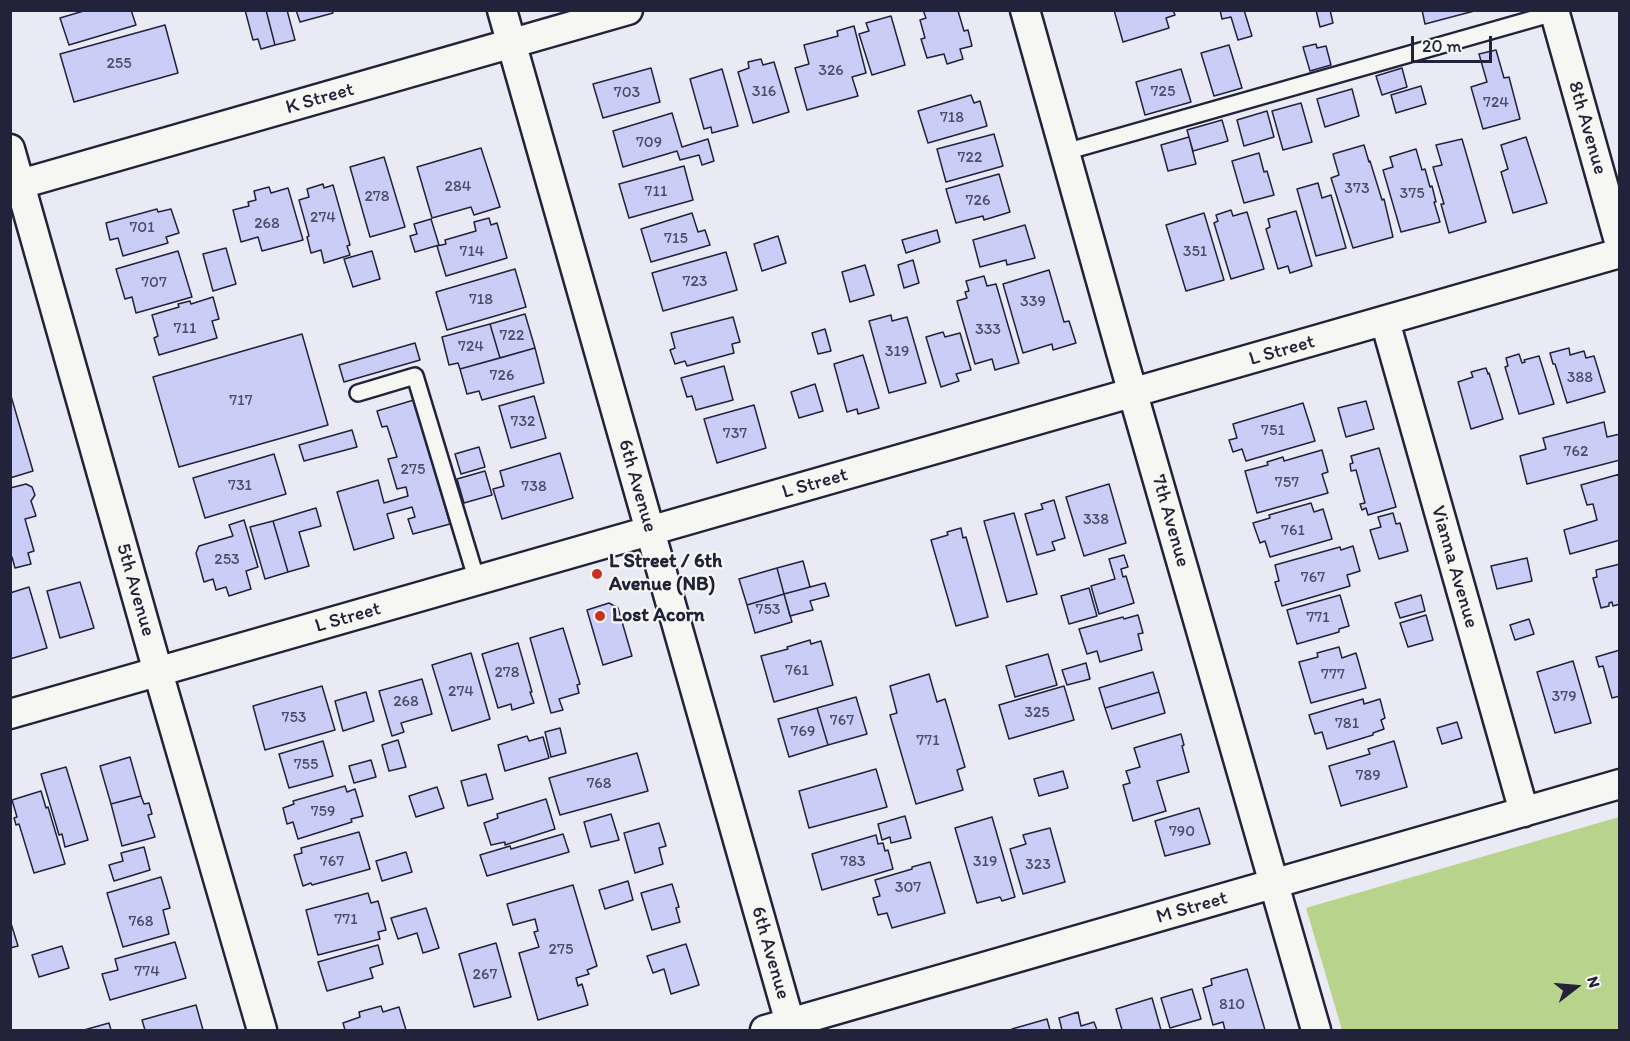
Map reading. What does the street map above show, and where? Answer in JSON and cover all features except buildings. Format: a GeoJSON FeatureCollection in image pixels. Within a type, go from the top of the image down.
{"type":"FeatureCollection","features":[{"type":"Feature","properties":{"kind":"street","name":"6th Avenue"},"geometry":{"type":"LineString","coordinates":[[502,10],[650,532],[782,1028]]}},
{"type":"Feature","properties":{"kind":"street","name":"K Street"},"geometry":{"type":"LineString","coordinates":[[15,185],[512,45],[628,10]]}},
{"type":"Feature","properties":{"kind":"street","name":"7th Avenue"},"geometry":{"type":"LineString","coordinates":[[1025,10],[1316,1030]]}},
{"type":"Feature","properties":{"kind":"street","name":"8th Avenue"},"geometry":{"type":"LineString","coordinates":[[1554,12],[1620,245]]}},
{"type":"Feature","properties":{"kind":"street","name":"5th Avenue"},"geometry":{"type":"LineString","coordinates":[[10,149],[15,185],[147,629],[262,1030]]}},
{"type":"Feature","properties":{"kind":"street","name":"L Street"},"geometry":{"type":"LineString","coordinates":[[10,714],[1620,253]]}},
{"type":"Feature","properties":{"kind":"street","name":"Vianna Avenue"},"geometry":{"type":"LineString","coordinates":[[1385,321],[1524,812]]}},
{"type":"Feature","properties":{"kind":"street","name":"M Street"},"geometry":{"type":"LineString","coordinates":[[782,1028],[1620,784]]}},
{"type":"Feature","properties":{"kind":"lane"},"geometry":{"type":"LineString","coordinates":[[1065,152],[1554,12]]}},
{"type":"Feature","properties":{"kind":"lane"},"geometry":{"type":"LineString","coordinates":[[358,393],[415,376],[477,581]]}},
{"type":"Feature","properties":{"kind":"green space"},"geometry":{"type":"Polygon","coordinates":[[[1619,817],[1619,1030],[1342,1030],[1306,908],[1619,817]]]}},
{"type":"Feature","properties":{"kind":"place","name":"L Street / 6th Avenue (NB)"},"geometry":{"type":"Point","coordinates":[597,574]}},
{"type":"Feature","properties":{"kind":"place","name":"Lost Acorn"},"geometry":{"type":"Point","coordinates":[600,616]}}]}
